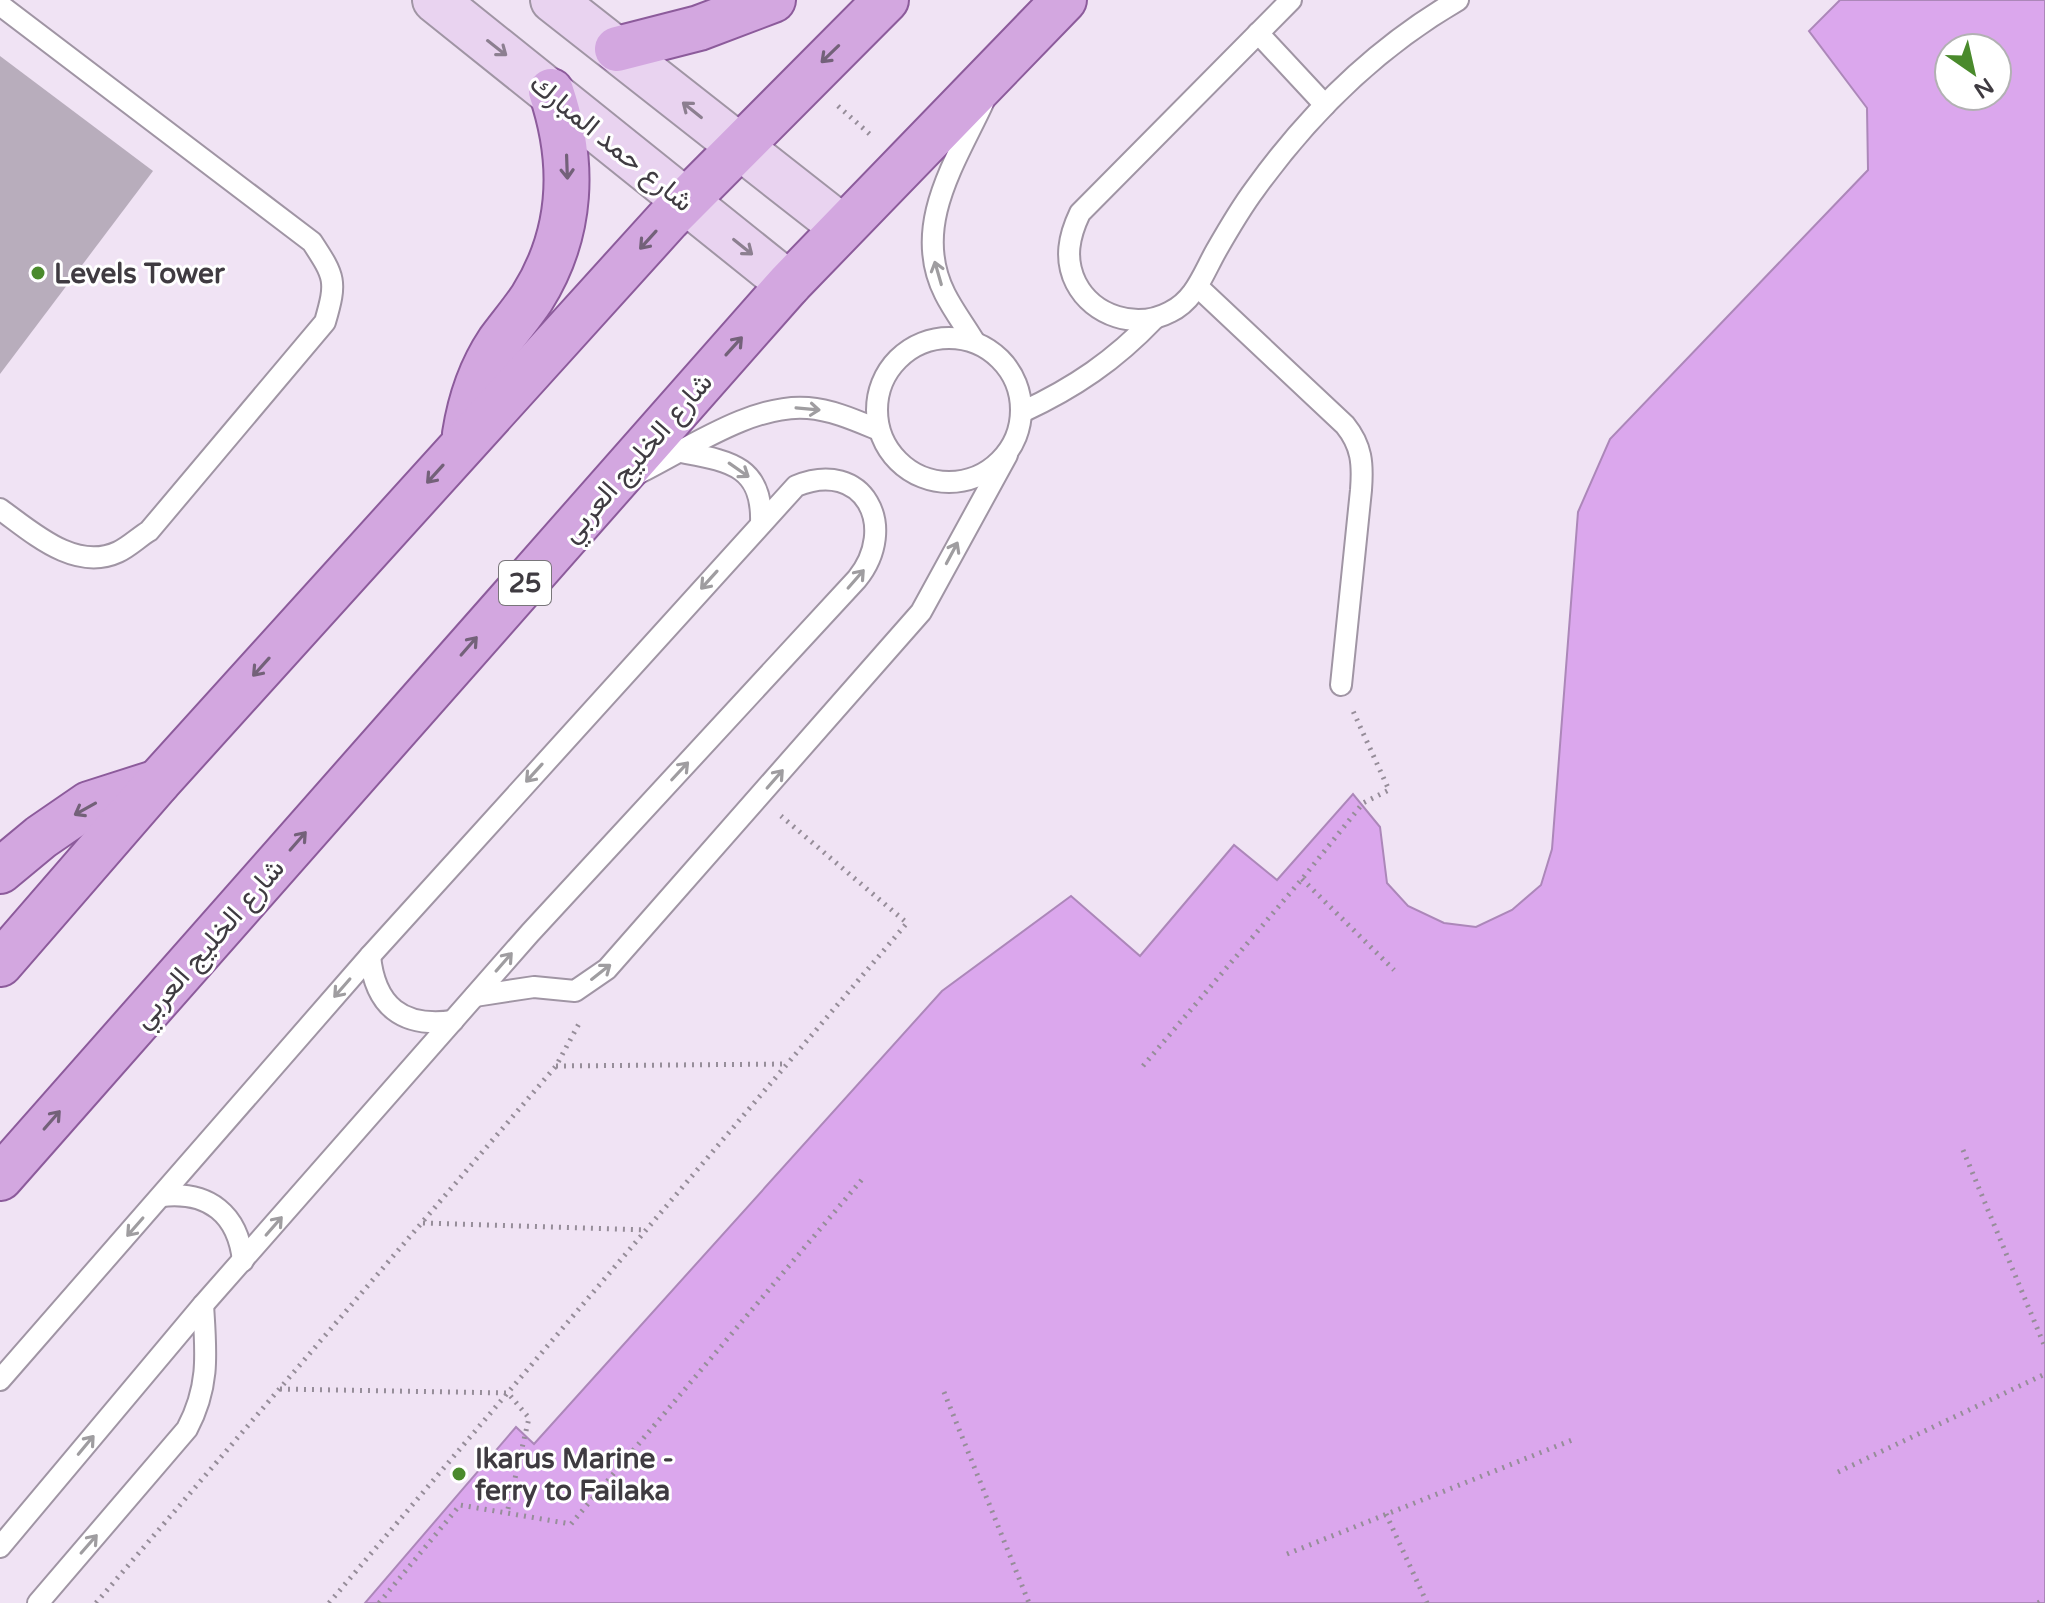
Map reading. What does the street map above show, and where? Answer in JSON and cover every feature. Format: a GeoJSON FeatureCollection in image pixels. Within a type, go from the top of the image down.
{"type":"FeatureCollection","features":[{"type":"Feature","properties":{"kind":"main road","name":"شارع حمد المبارك"},"geometry":{"type":"LineString","coordinates":[[435,0],[789,284]]}},
{"type":"Feature","properties":{"kind":"main road"},"geometry":{"type":"LineString","coordinates":[[553,0],[842,227]]}},
{"type":"Feature","properties":{"kind":"main road"},"geometry":{"type":"LineString","coordinates":[[617,49],[699,28],[773,0]]}},
{"type":"Feature","properties":{"kind":"main road"},"geometry":{"type":"LineString","coordinates":[[0,964],[158,782],[685,201],[886,0]]}},
{"type":"Feature","properties":{"kind":"main road","name":"شارع الخليج العربي"},"geometry":{"type":"LineString","coordinates":[[0,1178],[789,284],[1064,0]]}},
{"type":"Feature","properties":{"kind":"main road"},"geometry":{"type":"LineString","coordinates":[[464,442],[468,416],[485,368],[547,271],[566,212],[567,150],[551,91]]}},
{"type":"Feature","properties":{"kind":"main road"},"geometry":{"type":"LineString","coordinates":[[0,871],[41,837],[89,804],[158,782]]}},
{"type":"Feature","properties":{"kind":"lane"},"geometry":{"type":"LineString","coordinates":[[1291,0],[1080,213],[1068,248],[1070,266],[1076,283],[1101,310],[1118,318],[1136,321],[1154,319],[1186,301],[1198,287],[1254,190],[1325,105],[1402,37],[1458,0]]}},
{"type":"Feature","properties":{"kind":"lane"},"geometry":{"type":"LineString","coordinates":[[0,5],[312,242],[330,269],[334,291],[325,322],[149,531],[116,553],[89,558],[51,546],[0,509]]}},
{"type":"Feature","properties":{"kind":"lane"},"geometry":{"type":"LineString","coordinates":[[1258,33],[1325,105]]}},
{"type":"Feature","properties":{"kind":"lane"},"geometry":{"type":"LineString","coordinates":[[974,341],[945,294],[936,272],[931,242],[933,220],[1000,64]]}},
{"type":"Feature","properties":{"kind":"lane"},"geometry":{"type":"LineString","coordinates":[[1198,287],[1345,425],[1360,450],[1363,463],[1361,490],[1341,685]]}},
{"type":"Feature","properties":{"kind":"lane"},"geometry":{"type":"LineString","coordinates":[[1022,412],[1094,374],[1126,348],[1154,319]]}},
{"type":"Feature","properties":{"kind":"lane"},"geometry":{"type":"LineString","coordinates":[[475,996],[534,987],[575,991],[607,969],[921,612],[1018,435],[1022,412],[1019,389],[1010,369],[994,352],[974,341],[951,337],[929,340],[909,350],[892,365],[881,386],[876,408],[879,430],[888,451],[904,467],[924,478],[947,483],[970,480],[990,470],[1007,455]]}},
{"type":"Feature","properties":{"kind":"lane"},"geometry":{"type":"LineString","coordinates":[[608,488],[765,411],[793,408],[833,413],[879,430]]}},
{"type":"Feature","properties":{"kind":"lane"},"geometry":{"type":"LineString","coordinates":[[681,452],[724,460],[740,467],[760,495],[761,523]]}},
{"type":"Feature","properties":{"kind":"lane"},"geometry":{"type":"LineString","coordinates":[[0,1380],[370,956],[796,486],[823,478],[851,484],[866,498],[877,532],[873,551],[857,579],[475,996],[203,1305],[0,1547]]}},
{"type":"Feature","properties":{"kind":"lane"},"geometry":{"type":"LineString","coordinates":[[370,956],[372,976],[380,996],[394,1010],[412,1020],[432,1024],[453,1021]]}},
{"type":"Feature","properties":{"kind":"lane"},"geometry":{"type":"LineString","coordinates":[[162,1196],[196,1197],[212,1204],[225,1215],[242,1244],[243,1261]]}},
{"type":"Feature","properties":{"kind":"lane"},"geometry":{"type":"LineString","coordinates":[[38,1603],[187,1429],[202,1398],[205,1382],[203,1305]]}},
{"type":"Feature","properties":{"kind":"path"},"geometry":{"type":"LineString","coordinates":[[1143,1066],[1363,803],[1389,790],[1341,685]]}},
{"type":"Feature","properties":{"kind":"path"},"geometry":{"type":"LineString","coordinates":[[329,1603],[907,923],[758,797]]}},
{"type":"Feature","properties":{"kind":"path"},"geometry":{"type":"LineString","coordinates":[[1302,879],[1394,970]]}},
{"type":"Feature","properties":{"kind":"path"},"geometry":{"type":"LineString","coordinates":[[96,1603],[556,1066],[607,969]]}},
{"type":"Feature","properties":{"kind":"path"},"geometry":{"type":"LineString","coordinates":[[556,1066],[788,1064]]}},
{"type":"Feature","properties":{"kind":"path"},"geometry":{"type":"LineString","coordinates":[[1963,1150],[2045,1347]]}},
{"type":"Feature","properties":{"kind":"path"},"geometry":{"type":"LineString","coordinates":[[379,1603],[460,1505],[571,1524],[864,1177]]}},
{"type":"Feature","properties":{"kind":"path"},"geometry":{"type":"LineString","coordinates":[[422,1223],[646,1230]]}},
{"type":"Feature","properties":{"kind":"path"},"geometry":{"type":"LineString","coordinates":[[1838,1472],[2045,1374]]}},
{"type":"Feature","properties":{"kind":"path"},"geometry":{"type":"LineString","coordinates":[[280,1389],[508,1393],[529,1418],[507,1513]]}},
{"type":"Feature","properties":{"kind":"path"},"geometry":{"type":"LineString","coordinates":[[944,1392],[1029,1603]]}},
{"type":"Feature","properties":{"kind":"path"},"geometry":{"type":"LineString","coordinates":[[1287,1554],[1572,1440]]}},
{"type":"Feature","properties":{"kind":"path"},"geometry":{"type":"LineString","coordinates":[[1386,1514],[1427,1603]]}},
{"type":"Feature","properties":{"kind":"path"},"geometry":{"type":"LineString","coordinates":[[2038,1603],[2045,1599]]}},
{"type":"Feature","properties":{"kind":"shaded area"},"geometry":{"type":"Polygon","coordinates":[[[1840,0],[2045,0],[2045,1603],[365,1603],[516,1427],[534,1444],[942,991],[1071,896],[1140,956],[1234,845],[1277,880],[1353,794],[1380,827],[1387,883],[1408,906],[1444,923],[1476,927],[1512,910],[1541,885],[1552,849],[1578,512],[1610,439],[1868,170],[1867,108],[1809,31],[1840,0]]]}},
{"type":"Feature","properties":{"kind":"building","name":"Levels Tower"},"geometry":{"type":"Polygon","coordinates":[[[0,56],[153,171],[0,374],[0,56]]]}},
{"type":"Feature","properties":{"kind":"place","name":"Levels Tower"},"geometry":{"type":"Point","coordinates":[38,273]}},
{"type":"Feature","properties":{"kind":"place","name":"Ikarus Marine - ferry to Failaka"},"geometry":{"type":"Point","coordinates":[459,1474]}}]}
